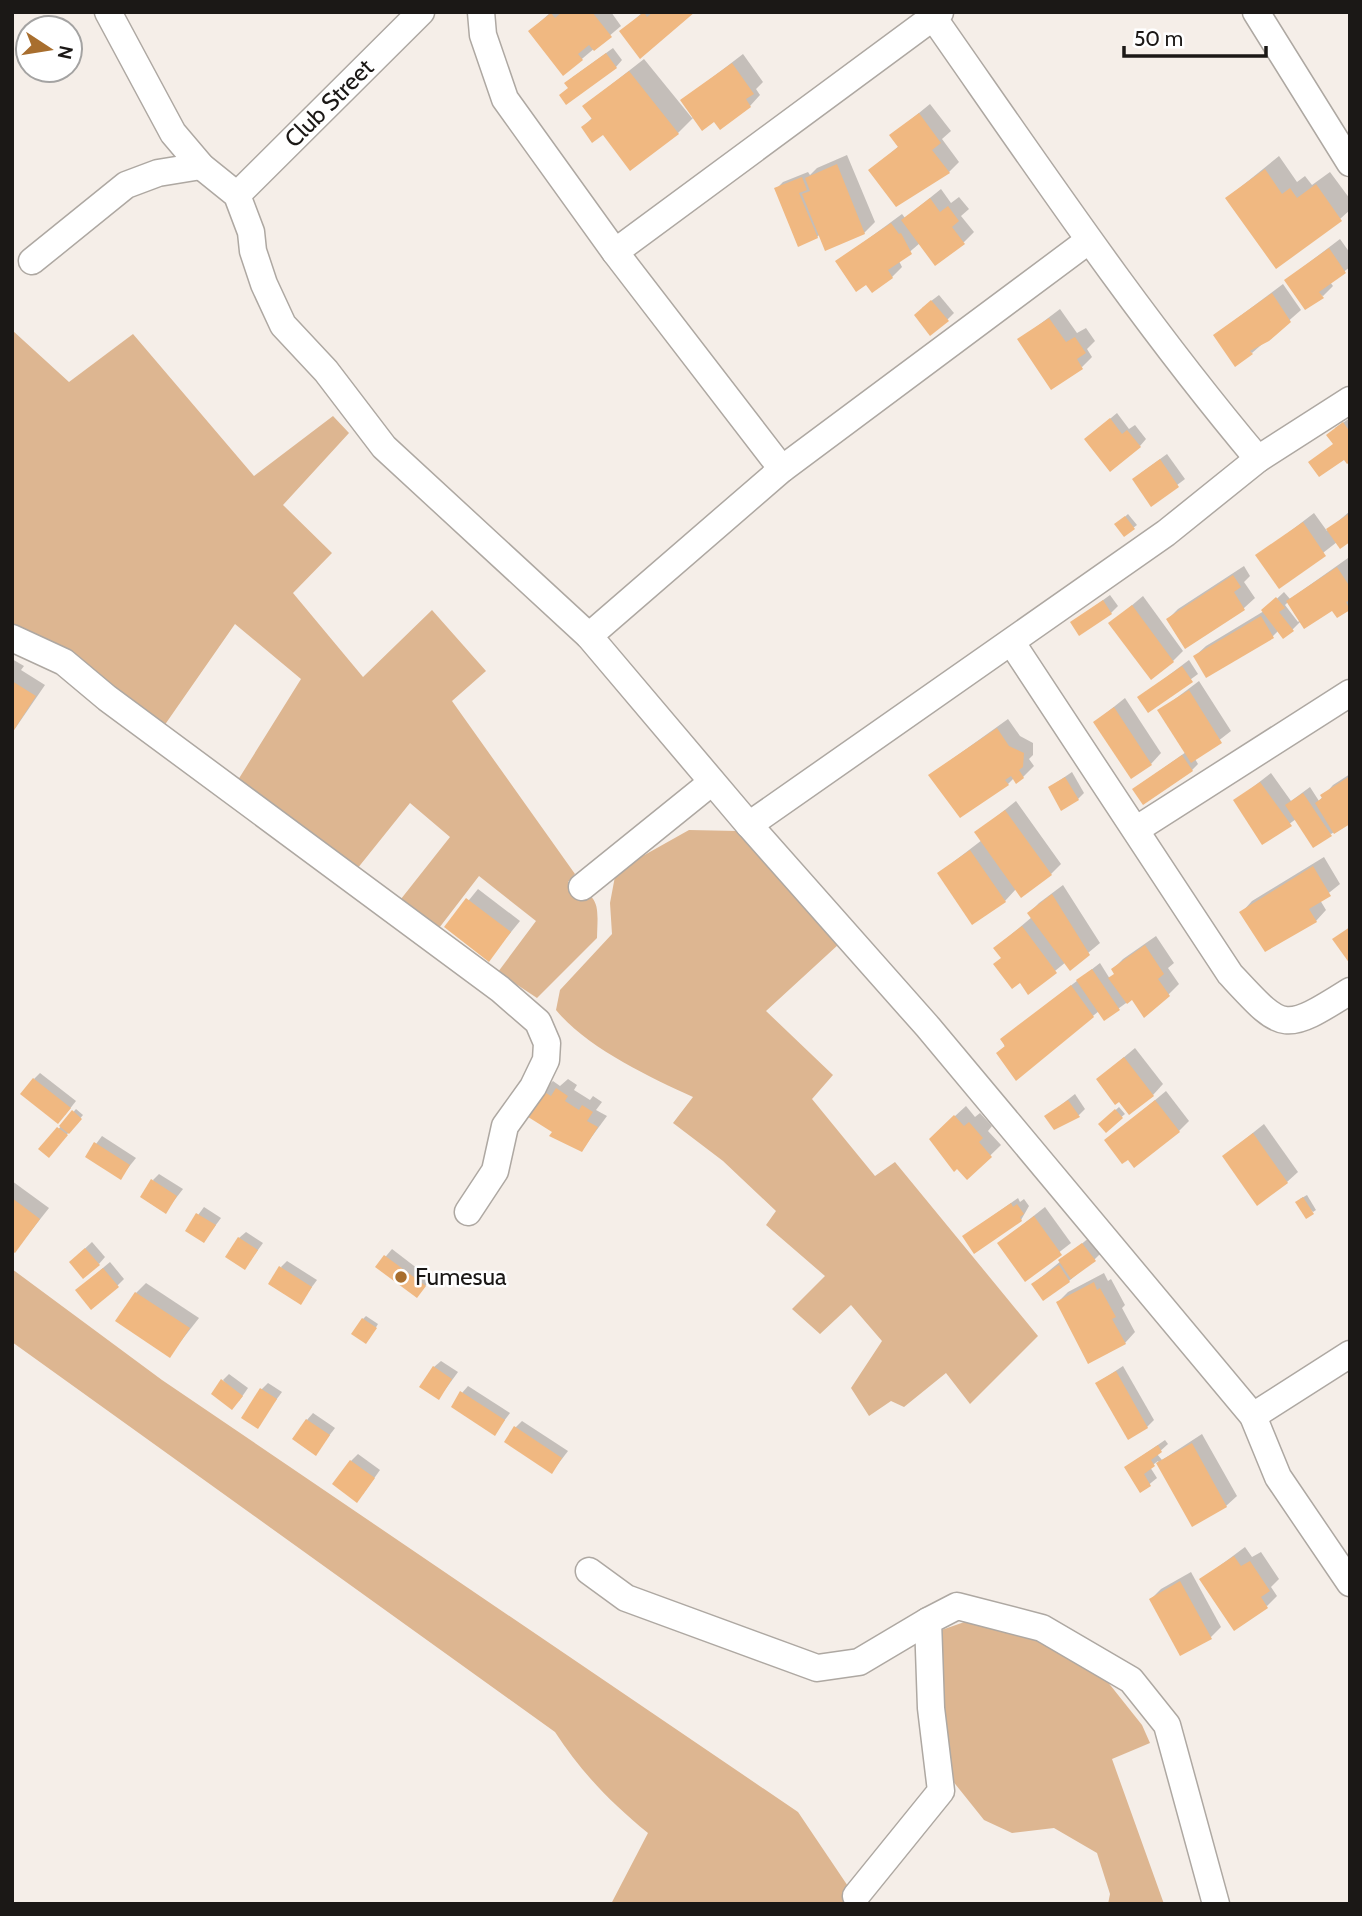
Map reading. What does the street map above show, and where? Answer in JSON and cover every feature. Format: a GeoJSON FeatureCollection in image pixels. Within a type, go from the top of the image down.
{"type":"FeatureCollection","features":[{"type":"Feature","properties":{"kind":"street"},"geometry":{"type":"LineString","coordinates":[[108,12],[173,134],[201,166],[237,195],[251,232],[253,251],[264,284],[283,325],[326,371],[384,447],[589,636],[749,825],[928,1027],[1254,1416],[1278,1476],[1350,1583]]}},
{"type":"Feature","properties":{"kind":"street","name":"Club Street"},"geometry":{"type":"LineString","coordinates":[[237,195],[421,12]]}},
{"type":"Feature","properties":{"kind":"street"},"geometry":{"type":"LineString","coordinates":[[481,12],[483,35],[505,99],[615,252],[782,470]]}},
{"type":"Feature","properties":{"kind":"street"},"geometry":{"type":"LineString","coordinates":[[1256,12],[1350,163]]}},
{"type":"Feature","properties":{"kind":"street"},"geometry":{"type":"LineString","coordinates":[[615,252],[937,15],[1088,241],[1201,392],[1258,459]]}},
{"type":"Feature","properties":{"kind":"street"},"geometry":{"type":"LineString","coordinates":[[32,261],[126,185],[158,173],[201,166]]}},
{"type":"Feature","properties":{"kind":"street"},"geometry":{"type":"LineString","coordinates":[[589,636],[782,470],[1088,241]]}},
{"type":"Feature","properties":{"kind":"street"},"geometry":{"type":"LineString","coordinates":[[749,825],[1166,533],[1258,459],[1350,400]]}},
{"type":"Feature","properties":{"kind":"street"},"geometry":{"type":"LineString","coordinates":[[12,638],[64,662],[107,698],[500,989],[538,1022],[547,1043],[547,1060],[533,1087],[505,1126],[495,1171],[468,1212]]}},
{"type":"Feature","properties":{"kind":"street"},"geometry":{"type":"LineString","coordinates":[[1012,643],[1230,974],[1266,1013],[1284,1022],[1311,1016],[1350,991]]}},
{"type":"Feature","properties":{"kind":"street"},"geometry":{"type":"LineString","coordinates":[[1137,829],[1350,693]]}},
{"type":"Feature","properties":{"kind":"street"},"geometry":{"type":"LineString","coordinates":[[582,887],[712,782]]}},
{"type":"Feature","properties":{"kind":"street"},"geometry":{"type":"LineString","coordinates":[[1254,1416],[1350,1354]]}},
{"type":"Feature","properties":{"kind":"street"},"geometry":{"type":"LineString","coordinates":[[589,1571],[626,1598],[817,1668],[859,1662],[957,1606],[1042,1628],[1131,1680],[1167,1725],[1216,1904]]}},
{"type":"Feature","properties":{"kind":"street"},"geometry":{"type":"LineString","coordinates":[[856,1896],[941,1791],[931,1708],[928,1621]]}},
{"type":"Feature","properties":{"kind":"shaded area"},"geometry":{"type":"Polygon","coordinates":[[[12,330],[69,382],[133,334],[254,476],[333,416],[349,433],[283,505],[332,553],[293,593],[363,677],[432,610],[486,671],[452,701],[575,874],[568,882],[587,893],[597,909],[597,938],[537,998],[498,972],[536,921],[479,876],[436,932],[397,904],[450,837],[410,803],[357,869],[238,780],[301,679],[235,624],[164,726],[12,629],[12,330]]]}},
{"type":"Feature","properties":{"kind":"shaded area"},"geometry":{"type":"Polygon","coordinates":[[[689,830],[738,831],[839,944],[766,1011],[833,1075],[812,1099],[875,1176],[895,1162],[1038,1336],[970,1404],[946,1373],[904,1407],[891,1401],[869,1416],[851,1388],[882,1341],[851,1305],[820,1334],[792,1309],[825,1276],[766,1225],[776,1211],[723,1161],[673,1123],[693,1097],[601,1049],[556,1010],[560,990],[612,934],[610,903],[616,871],[689,830]]]}},
{"type":"Feature","properties":{"kind":"shaded area"},"geometry":{"type":"Polygon","coordinates":[[[12,1269],[162,1380],[798,1812],[860,1904],[611,1904],[648,1833],[597,1786],[555,1732],[12,1342],[12,1269]]]}},
{"type":"Feature","properties":{"kind":"shaded area"},"geometry":{"type":"Polygon","coordinates":[[[973,1619],[1033,1638],[1103,1676],[1142,1725],[1150,1743],[1112,1759],[1164,1904],[1108,1904],[1110,1894],[1097,1853],[1054,1828],[1012,1833],[984,1820],[952,1780],[933,1633],[973,1619]]]}},
{"type":"Feature","properties":{"kind":"building"},"geometry":{"type":"Polygon","coordinates":[[[562,12],[592,12],[612,37],[594,51],[589,45],[578,54],[583,60],[563,76],[528,31],[551,13],[555,18],[562,12]]]}},
{"type":"Feature","properties":{"kind":"building"},"geometry":{"type":"Polygon","coordinates":[[[644,12],[647,17],[653,12],[695,12],[640,59],[619,31],[644,12]]]}},
{"type":"Feature","properties":{"kind":"building"},"geometry":{"type":"Polygon","coordinates":[[[606,53],[617,68],[566,105],[559,95],[568,88],[564,83],[606,53]]]}},
{"type":"Feature","properties":{"kind":"building"},"geometry":{"type":"Polygon","coordinates":[[[732,63],[754,94],[746,99],[751,107],[720,130],[714,122],[702,131],[680,100],[732,63]]]}},
{"type":"Feature","properties":{"kind":"building"},"geometry":{"type":"Polygon","coordinates":[[[629,71],[679,134],[630,171],[603,135],[592,143],[581,127],[592,119],[582,106],[629,71]]]}},
{"type":"Feature","properties":{"kind":"building"},"geometry":{"type":"Polygon","coordinates":[[[919,113],[941,143],[932,150],[950,173],[896,207],[868,170],[898,147],[889,135],[919,113]]]}},
{"type":"Feature","properties":{"kind":"building"},"geometry":{"type":"Polygon","coordinates":[[[837,164],[865,234],[825,251],[802,194],[810,191],[805,178],[837,164]]]}},
{"type":"Feature","properties":{"kind":"building"},"geometry":{"type":"Polygon","coordinates":[[[1265,169],[1282,194],[1290,188],[1297,198],[1316,184],[1342,221],[1276,269],[1225,198],[1265,169]]]}},
{"type":"Feature","properties":{"kind":"building"},"geometry":{"type":"Polygon","coordinates":[[[802,177],[807,190],[799,193],[818,238],[798,247],[774,188],[802,177]]]}},
{"type":"Feature","properties":{"kind":"building"},"geometry":{"type":"Polygon","coordinates":[[[930,198],[940,212],[948,206],[959,221],[952,227],[965,244],[935,266],[901,220],[930,198]]]}},
{"type":"Feature","properties":{"kind":"building"},"geometry":{"type":"Polygon","coordinates":[[[891,223],[899,234],[901,233],[912,254],[888,270],[893,278],[872,293],[866,285],[856,292],[835,261],[891,223]]]}},
{"type":"Feature","properties":{"kind":"building"},"geometry":{"type":"Polygon","coordinates":[[[1329,248],[1346,273],[1319,292],[1324,298],[1305,310],[1284,280],[1329,248]]]}},
{"type":"Feature","properties":{"kind":"building"},"geometry":{"type":"Polygon","coordinates":[[[1272,293],[1291,322],[1269,341],[1250,351],[1253,354],[1235,367],[1213,335],[1272,293]]]}},
{"type":"Feature","properties":{"kind":"building"},"geometry":{"type":"Polygon","coordinates":[[[931,300],[949,321],[930,336],[914,315],[931,300]]]}},
{"type":"Feature","properties":{"kind":"building"},"geometry":{"type":"Polygon","coordinates":[[[1049,318],[1066,342],[1075,337],[1086,353],[1077,359],[1083,369],[1051,390],[1017,339],[1049,318]]]}},
{"type":"Feature","properties":{"kind":"building"},"geometry":{"type":"Polygon","coordinates":[[[1110,418],[1122,434],[1127,430],[1141,447],[1110,472],[1084,439],[1110,418]]]}},
{"type":"Feature","properties":{"kind":"building"},"geometry":{"type":"Polygon","coordinates":[[[1343,422],[1350,432],[1350,462],[1347,464],[1344,460],[1319,477],[1308,462],[1333,444],[1326,435],[1343,422]]]}},
{"type":"Feature","properties":{"kind":"building"},"geometry":{"type":"Polygon","coordinates":[[[1160,459],[1179,487],[1151,507],[1132,479],[1160,459]]]}},
{"type":"Feature","properties":{"kind":"building"},"geometry":{"type":"Polygon","coordinates":[[[1350,513],[1350,542],[1340,549],[1326,529],[1350,513]]]}},
{"type":"Feature","properties":{"kind":"building"},"geometry":{"type":"Polygon","coordinates":[[[1125,516],[1135,529],[1124,537],[1114,524],[1125,516]]]}},
{"type":"Feature","properties":{"kind":"building"},"geometry":{"type":"Polygon","coordinates":[[[1303,522],[1326,556],[1279,589],[1255,555],[1303,522]]]}},
{"type":"Feature","properties":{"kind":"building"},"geometry":{"type":"Polygon","coordinates":[[[1337,567],[1350,587],[1350,600],[1346,602],[1350,610],[1337,618],[1332,611],[1304,629],[1286,601],[1337,567]]]}},
{"type":"Feature","properties":{"kind":"building"},"geometry":{"type":"Polygon","coordinates":[[[1233,575],[1241,587],[1234,592],[1245,610],[1185,649],[1166,619],[1233,575]]]}},
{"type":"Feature","properties":{"kind":"building"},"geometry":{"type":"Polygon","coordinates":[[[1276,597],[1285,608],[1279,612],[1294,631],[1283,639],[1261,610],[1276,597]]]}},
{"type":"Feature","properties":{"kind":"building"},"geometry":{"type":"Polygon","coordinates":[[[1103,600],[1112,614],[1079,636],[1070,622],[1103,600]]]}},
{"type":"Feature","properties":{"kind":"building"},"geometry":{"type":"Polygon","coordinates":[[[1132,605],[1174,662],[1151,680],[1108,623],[1132,605]]]}},
{"type":"Feature","properties":{"kind":"building"},"geometry":{"type":"Polygon","coordinates":[[[1261,616],[1274,638],[1206,678],[1193,656],[1261,616]]]}},
{"type":"Feature","properties":{"kind":"building"},"geometry":{"type":"Polygon","coordinates":[[[1182,666],[1193,682],[1148,713],[1137,697],[1182,666]]]}},
{"type":"Feature","properties":{"kind":"building"},"geometry":{"type":"Polygon","coordinates":[[[12,681],[36,696],[12,733],[12,681]]]}},
{"type":"Feature","properties":{"kind":"building"},"geometry":{"type":"Polygon","coordinates":[[[1189,690],[1222,743],[1191,763],[1157,710],[1189,690]]]}},
{"type":"Feature","properties":{"kind":"building"},"geometry":{"type":"Polygon","coordinates":[[[1114,707],[1152,765],[1131,779],[1093,722],[1114,707]]]}},
{"type":"Feature","properties":{"kind":"building"},"geometry":{"type":"Polygon","coordinates":[[[997,728],[1009,746],[1024,753],[1023,767],[1019,770],[1024,778],[1016,784],[1011,776],[1005,780],[1009,785],[960,818],[928,775],[997,728]]]}},
{"type":"Feature","properties":{"kind":"building"},"geometry":{"type":"Polygon","coordinates":[[[1182,755],[1193,771],[1143,805],[1132,789],[1182,755]]]}},
{"type":"Feature","properties":{"kind":"building"},"geometry":{"type":"Polygon","coordinates":[[[1350,776],[1350,824],[1334,834],[1315,803],[1322,798],[1320,795],[1350,776]]]}},
{"type":"Feature","properties":{"kind":"building"},"geometry":{"type":"Polygon","coordinates":[[[1065,777],[1079,800],[1061,811],[1048,787],[1065,777]]]}},
{"type":"Feature","properties":{"kind":"building"},"geometry":{"type":"Polygon","coordinates":[[[1260,782],[1292,826],[1262,845],[1233,800],[1260,782]]]}},
{"type":"Feature","properties":{"kind":"building"},"geometry":{"type":"Polygon","coordinates":[[[1303,793],[1332,836],[1313,848],[1285,805],[1303,793]]]}},
{"type":"Feature","properties":{"kind":"building"},"geometry":{"type":"Polygon","coordinates":[[[1005,810],[1052,875],[1021,898],[974,832],[1005,810]]]}},
{"type":"Feature","properties":{"kind":"building"},"geometry":{"type":"Polygon","coordinates":[[[970,850],[1006,902],[972,925],[937,873],[970,850]]]}},
{"type":"Feature","properties":{"kind":"building"},"geometry":{"type":"Polygon","coordinates":[[[1313,866],[1331,896],[1309,909],[1317,922],[1265,952],[1239,912],[1313,866]]]}},
{"type":"Feature","properties":{"kind":"building"},"geometry":{"type":"Polygon","coordinates":[[[1052,894],[1090,955],[1070,971],[1027,913],[1052,894]]]}},
{"type":"Feature","properties":{"kind":"building"},"geometry":{"type":"Polygon","coordinates":[[[466,898],[511,932],[489,962],[444,927],[466,898]]]}},
{"type":"Feature","properties":{"kind":"building"},"geometry":{"type":"Polygon","coordinates":[[[1022,926],[1057,973],[1028,995],[1020,983],[1012,989],[993,964],[1001,958],[993,948],[1022,926]]]}},
{"type":"Feature","properties":{"kind":"building"},"geometry":{"type":"Polygon","coordinates":[[[1350,927],[1350,964],[1332,939],[1350,927]]]}},
{"type":"Feature","properties":{"kind":"building"},"geometry":{"type":"Polygon","coordinates":[[[1145,945],[1164,974],[1158,979],[1170,996],[1144,1018],[1132,1000],[1127,1004],[1108,978],[1114,974],[1111,969],[1145,945]]]}},
{"type":"Feature","properties":{"kind":"building"},"geometry":{"type":"Polygon","coordinates":[[[1092,969],[1120,1010],[1104,1021],[1076,980],[1092,969]]]}},
{"type":"Feature","properties":{"kind":"building"},"geometry":{"type":"Polygon","coordinates":[[[1071,985],[1094,1017],[1016,1081],[996,1053],[1005,1046],[1000,1039],[1071,985]]]}},
{"type":"Feature","properties":{"kind":"building"},"geometry":{"type":"Polygon","coordinates":[[[1124,1057],[1154,1096],[1129,1115],[1119,1102],[1115,1105],[1096,1079],[1124,1057]]]}},
{"type":"Feature","properties":{"kind":"building"},"geometry":{"type":"Polygon","coordinates":[[[33,1078],[71,1108],[58,1124],[20,1094],[33,1078]]]}},
{"type":"Feature","properties":{"kind":"building"},"geometry":{"type":"Polygon","coordinates":[[[556,1088],[568,1096],[565,1101],[579,1110],[582,1105],[593,1112],[587,1121],[598,1127],[582,1152],[549,1136],[552,1132],[525,1115],[541,1090],[551,1096],[556,1088]]]}},
{"type":"Feature","properties":{"kind":"building"},"geometry":{"type":"Polygon","coordinates":[[[1068,1100],[1080,1117],[1054,1130],[1044,1116],[1068,1100]]]}},
{"type":"Feature","properties":{"kind":"building"},"geometry":{"type":"Polygon","coordinates":[[[1155,1100],[1180,1132],[1134,1168],[1128,1160],[1122,1164],[1104,1140],[1155,1100]]]}},
{"type":"Feature","properties":{"kind":"building"},"geometry":{"type":"Polygon","coordinates":[[[1115,1109],[1123,1118],[1106,1133],[1098,1124],[1115,1109]]]}},
{"type":"Feature","properties":{"kind":"building"},"geometry":{"type":"Polygon","coordinates":[[[72,1110],[82,1119],[69,1134],[59,1126],[72,1110]]]}},
{"type":"Feature","properties":{"kind":"building"},"geometry":{"type":"Polygon","coordinates":[[[954,1115],[964,1126],[969,1122],[983,1138],[979,1142],[992,1157],[967,1180],[957,1169],[954,1172],[929,1139],[954,1115]]]}},
{"type":"Feature","properties":{"kind":"building"},"geometry":{"type":"Polygon","coordinates":[[[57,1127],[68,1135],[49,1158],[38,1149],[57,1127]]]}},
{"type":"Feature","properties":{"kind":"building"},"geometry":{"type":"Polygon","coordinates":[[[1253,1133],[1288,1183],[1257,1206],[1222,1156],[1253,1133]]]}},
{"type":"Feature","properties":{"kind":"building"},"geometry":{"type":"Polygon","coordinates":[[[94,1142],[130,1165],[121,1180],[85,1157],[94,1142]]]}},
{"type":"Feature","properties":{"kind":"building"},"geometry":{"type":"Polygon","coordinates":[[[151,1179],[177,1196],[166,1214],[140,1197],[151,1179]]]}},
{"type":"Feature","properties":{"kind":"building"},"geometry":{"type":"Polygon","coordinates":[[[1303,1197],[1314,1214],[1306,1219],[1295,1202],[1303,1197]]]}},
{"type":"Feature","properties":{"kind":"building"},"geometry":{"type":"Polygon","coordinates":[[[12,1198],[40,1219],[15,1253],[12,1251],[12,1198]]]}},
{"type":"Feature","properties":{"kind":"building"},"geometry":{"type":"Polygon","coordinates":[[[1011,1203],[1013,1207],[1017,1204],[1024,1214],[1020,1217],[1022,1221],[974,1254],[962,1236],[1011,1203]]]}},
{"type":"Feature","properties":{"kind":"building"},"geometry":{"type":"Polygon","coordinates":[[[196,1213],[216,1225],[204,1243],[185,1231],[196,1213]]]}},
{"type":"Feature","properties":{"kind":"building"},"geometry":{"type":"Polygon","coordinates":[[[1034,1216],[1062,1255],[1025,1282],[997,1243],[1034,1216]]]}},
{"type":"Feature","properties":{"kind":"building"},"geometry":{"type":"Polygon","coordinates":[[[238,1237],[258,1250],[245,1270],[225,1257],[238,1237]]]}},
{"type":"Feature","properties":{"kind":"building"},"geometry":{"type":"Polygon","coordinates":[[[1082,1243],[1096,1261],[1071,1279],[1058,1260],[1082,1243]]]}},
{"type":"Feature","properties":{"kind":"building"},"geometry":{"type":"Polygon","coordinates":[[[85,1248],[100,1265],[83,1279],[69,1262],[85,1248]]]}},
{"type":"Feature","properties":{"kind":"building","name":"Fumesua"},"geometry":{"type":"Polygon","coordinates":[[[384,1255],[426,1286],[417,1298],[375,1267],[384,1255]]]}},
{"type":"Feature","properties":{"kind":"building"},"geometry":{"type":"Polygon","coordinates":[[[1059,1265],[1070,1282],[1043,1301],[1031,1284],[1059,1265]]]}},
{"type":"Feature","properties":{"kind":"building"},"geometry":{"type":"Polygon","coordinates":[[[279,1266],[312,1287],[301,1305],[268,1284],[279,1266]]]}},
{"type":"Feature","properties":{"kind":"building"},"geometry":{"type":"Polygon","coordinates":[[[103,1268],[119,1287],[91,1310],[75,1290],[103,1268]]]}},
{"type":"Feature","properties":{"kind":"building"},"geometry":{"type":"Polygon","coordinates":[[[1094,1282],[1116,1317],[1112,1319],[1126,1344],[1088,1364],[1056,1302],[1094,1282]]]}},
{"type":"Feature","properties":{"kind":"building"},"geometry":{"type":"Polygon","coordinates":[[[135,1292],[190,1328],[170,1358],[115,1321],[135,1292]]]}},
{"type":"Feature","properties":{"kind":"building"},"geometry":{"type":"Polygon","coordinates":[[[362,1318],[377,1328],[366,1344],[351,1334],[362,1318]]]}},
{"type":"Feature","properties":{"kind":"building"},"geometry":{"type":"Polygon","coordinates":[[[433,1366],[452,1379],[439,1400],[419,1387],[433,1366]]]}},
{"type":"Feature","properties":{"kind":"building"},"geometry":{"type":"Polygon","coordinates":[[[1116,1371],[1148,1428],[1128,1440],[1095,1383],[1116,1371]]]}},
{"type":"Feature","properties":{"kind":"building"},"geometry":{"type":"Polygon","coordinates":[[[221,1379],[243,1396],[232,1410],[211,1394],[221,1379]]]}},
{"type":"Feature","properties":{"kind":"building"},"geometry":{"type":"Polygon","coordinates":[[[260,1388],[277,1399],[258,1429],[241,1418],[260,1388]]]}},
{"type":"Feature","properties":{"kind":"building"},"geometry":{"type":"Polygon","coordinates":[[[460,1391],[505,1420],[495,1436],[451,1407],[460,1391]]]}},
{"type":"Feature","properties":{"kind":"building"},"geometry":{"type":"Polygon","coordinates":[[[306,1419],[330,1435],[316,1456],[292,1439],[306,1419]]]}},
{"type":"Feature","properties":{"kind":"building"},"geometry":{"type":"Polygon","coordinates":[[[514,1426],[562,1458],[552,1474],[504,1442],[514,1426]]]}},
{"type":"Feature","properties":{"kind":"building"},"geometry":{"type":"Polygon","coordinates":[[[1192,1443],[1227,1507],[1192,1527],[1156,1463],[1192,1443]]]}},
{"type":"Feature","properties":{"kind":"building"},"geometry":{"type":"Polygon","coordinates":[[[1158,1445],[1162,1452],[1151,1460],[1155,1466],[1144,1474],[1151,1486],[1140,1493],[1124,1467],[1158,1445]]]}},
{"type":"Feature","properties":{"kind":"building"},"geometry":{"type":"Polygon","coordinates":[[[350,1460],[375,1478],[357,1503],[332,1484],[350,1460]]]}},
{"type":"Feature","properties":{"kind":"building"},"geometry":{"type":"Polygon","coordinates":[[[1234,1556],[1241,1566],[1250,1561],[1270,1591],[1261,1597],[1268,1608],[1234,1631],[1199,1579],[1234,1556]]]}},
{"type":"Feature","properties":{"kind":"building"},"geometry":{"type":"Polygon","coordinates":[[[1180,1581],[1212,1639],[1180,1656],[1149,1599],[1180,1581]]]}},
{"type":"Feature","properties":{"kind":"place","name":"Fumesua"},"geometry":{"type":"Point","coordinates":[401,1277]}}]}
